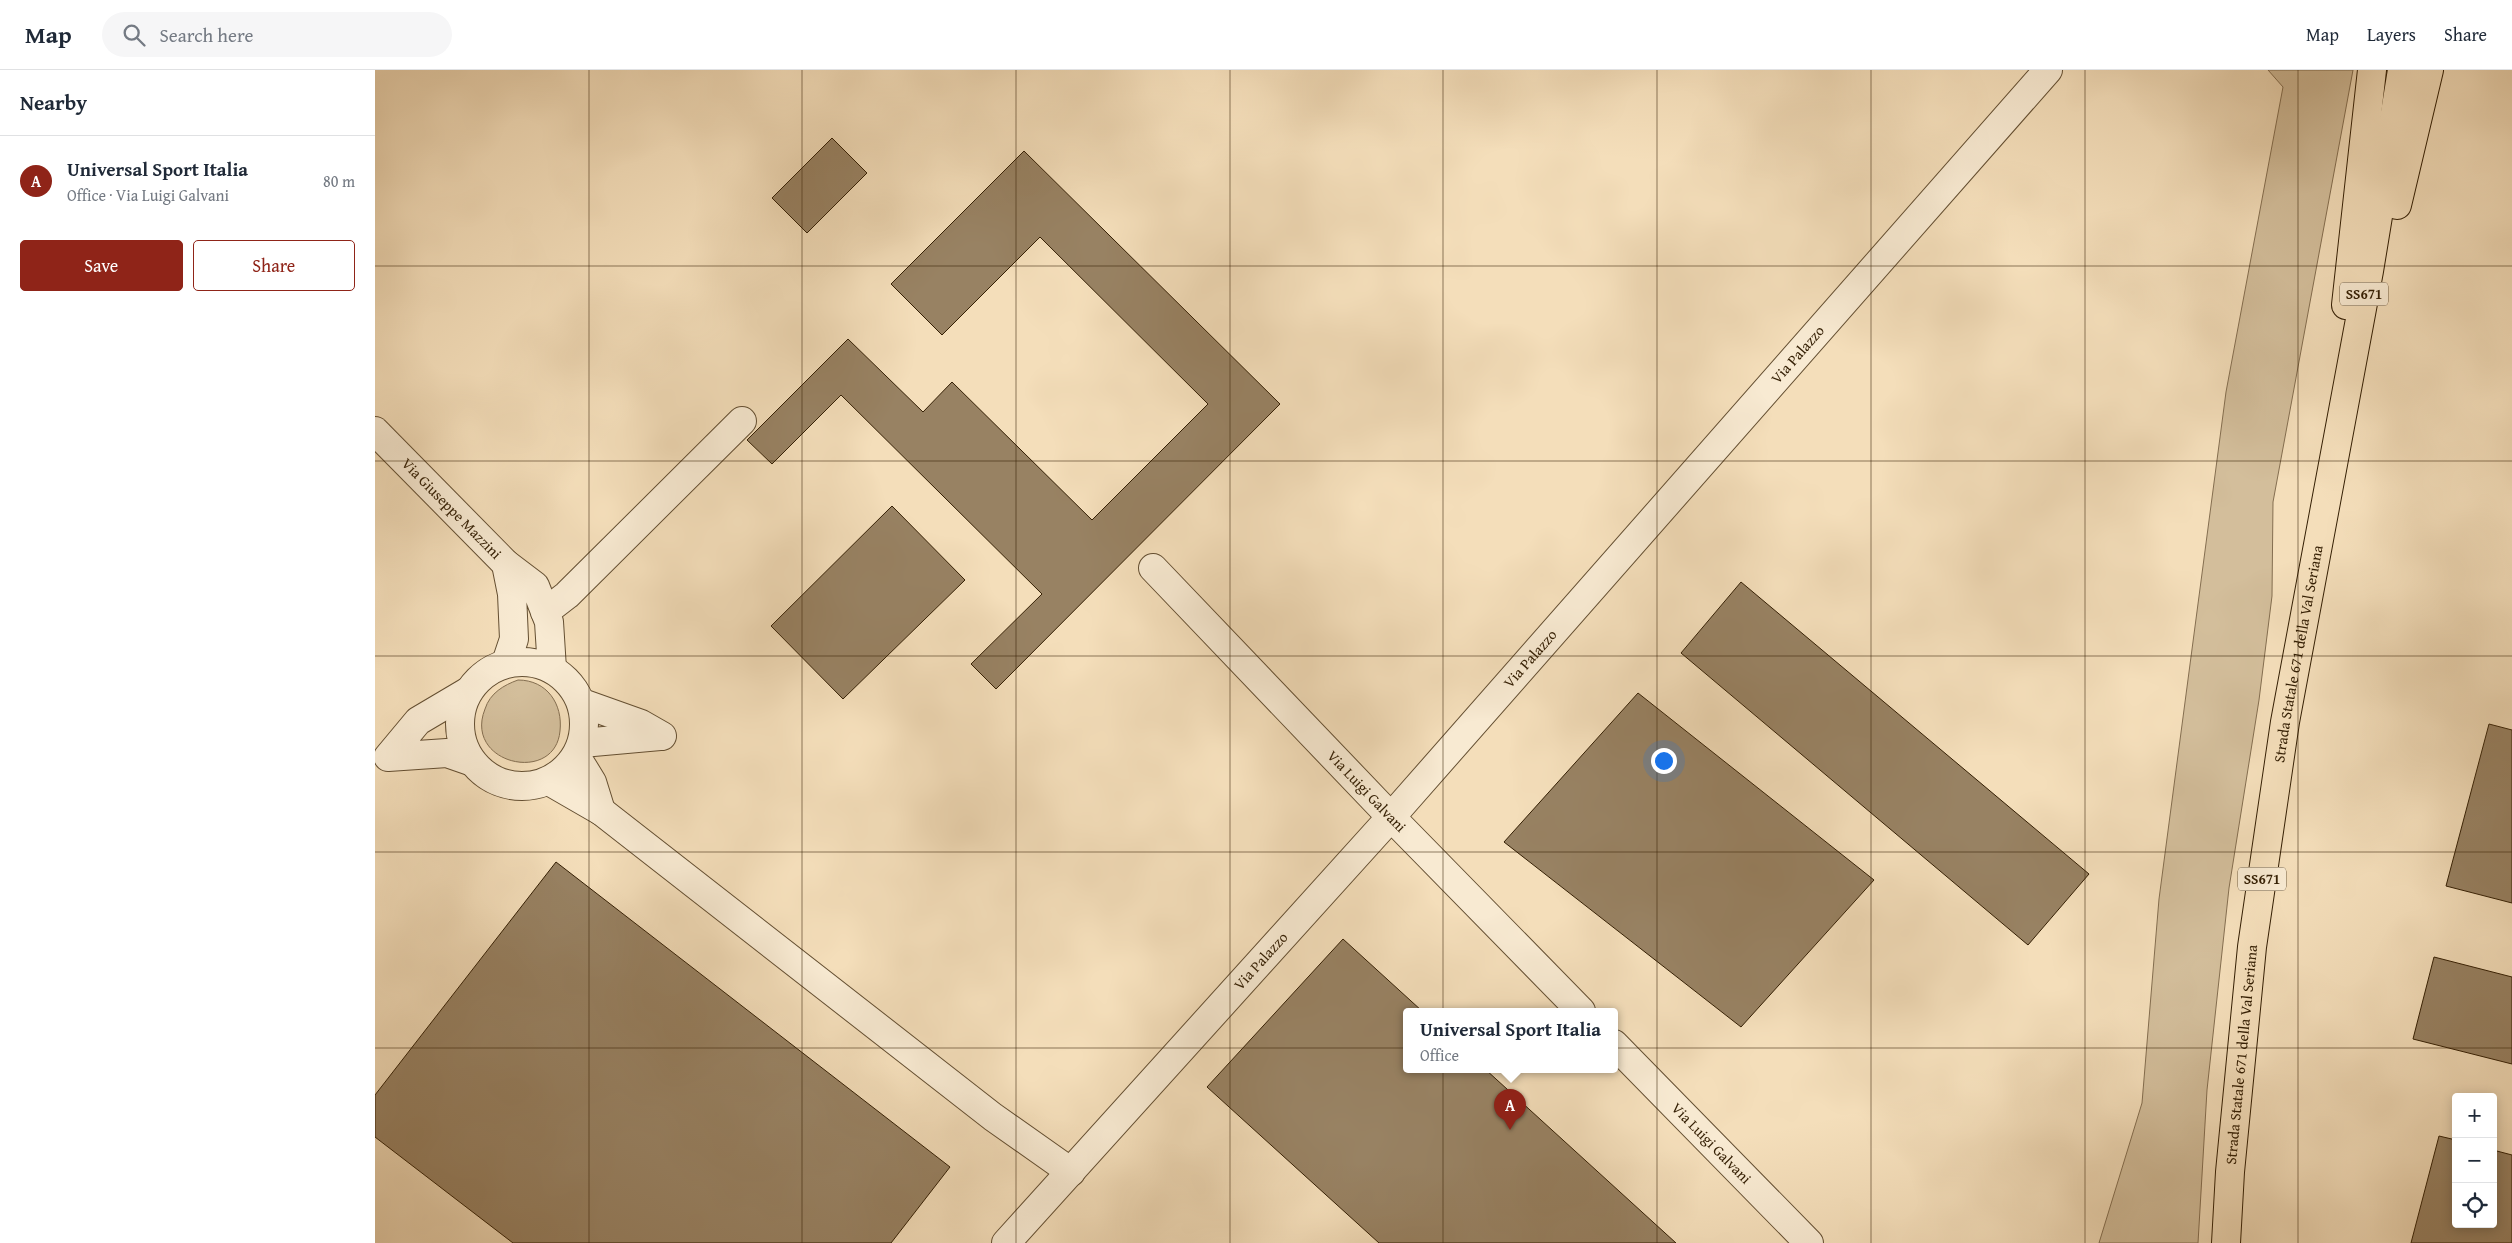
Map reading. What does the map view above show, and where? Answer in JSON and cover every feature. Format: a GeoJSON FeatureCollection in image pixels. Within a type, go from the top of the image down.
{"type":"FeatureCollection","features":[{"type":"Feature","properties":{"kind":"highway"},"geometry":{"type":"LineString","coordinates":[[2321,518],[2372,70]]}},
{"type":"Feature","properties":{"kind":"highway","name":"Strada Statale 671 della Val Seriana"},"geometry":{"type":"LineString","coordinates":[[2226,1243],[2252,947],[2285,722],[2321,518],[2369,271],[2402,70]]}},
{"type":"Feature","properties":{"kind":"highway"},"geometry":{"type":"LineString","coordinates":[[2321,518],[2429,70]]}},
{"type":"Feature","properties":{"kind":"street","name":"Via Palazzo"},"geometry":{"type":"LineString","coordinates":[[1006,1243],[1391,818],[2048,70]]}},
{"type":"Feature","properties":{"kind":"street"},"geometry":{"type":"LineString","coordinates":[[545,612],[567,595],[742,421]]}},
{"type":"Feature","properties":{"kind":"street","name":"Via Giuseppe Mazzini"},"geometry":{"type":"LineString","coordinates":[[375,431],[506,564],[535,586],[549,622],[553,669]]}},
{"type":"Feature","properties":{"kind":"street","name":"Via Giuseppe Mazzini"},"geometry":{"type":"LineString","coordinates":[[506,564],[512,594],[514,639],[506,663]]}},
{"type":"Feature","properties":{"kind":"street","name":"Via Luigi Galvani"},"geometry":{"type":"LineString","coordinates":[[1153,568],[1391,818],[1578,1008]]}},
{"type":"Feature","properties":{"kind":"street"},"geometry":{"type":"LineString","coordinates":[[530,661],[553,669],[570,683],[582,703],[585,723],[579,749],[565,770],[549,781],[521,787],[492,779],[470,760],[447,753],[382,763],[418,721],[467,692],[483,674],[506,663],[530,661]]}},
{"type":"Feature","properties":{"kind":"street"},"geometry":{"type":"LineString","coordinates":[[467,692],[459,727],[470,760]]}},
{"type":"Feature","properties":{"kind":"street"},"geometry":{"type":"LineString","coordinates":[[579,749],[662,736],[641,724],[582,703]]}},
{"type":"Feature","properties":{"kind":"street"},"geometry":{"type":"LineString","coordinates":[[579,749],[601,811]]}},
{"type":"Feature","properties":{"kind":"street"},"geometry":{"type":"LineString","coordinates":[[549,781],[601,811],[985,1111],[1071,1172]]}},
{"type":"Feature","properties":{"kind":"street","name":"Via Luigi Galvani"},"geometry":{"type":"LineString","coordinates":[[1618,1048],[1809,1243]]}},
{"type":"Feature","properties":{"kind":"shaded area"},"geometry":{"type":"Polygon","coordinates":[[[2268,70],[2353,70],[2273,502],[2272,596],[2259,700],[2229,888],[2207,1090],[2198,1243],[2099,1243],[2142,1103],[2159,899],[2226,392],[2283,87],[2268,70]]]}},
{"type":"Feature","properties":{"kind":"shaded area"},"geometry":{"type":"Polygon","coordinates":[[[518,680],[537,684],[545,689],[556,703],[559,712],[560,731],[554,748],[543,758],[528,762],[512,761],[498,754],[487,743],[482,728],[485,709],[490,698],[503,687],[518,680]]]}},
{"type":"Feature","properties":{"kind":"building"},"geometry":{"type":"Polygon","coordinates":[[[832,138],[867,173],[807,233],[772,198],[832,138]]]}},
{"type":"Feature","properties":{"kind":"building"},"geometry":{"type":"Polygon","coordinates":[[[1024,151],[1280,404],[996,689],[971,664],[1042,594],[841,395],[772,464],[747,440],[848,339],[923,412],[952,382],[1092,520],[1208,404],[1040,237],[942,335],[891,284],[1024,151]]]}},
{"type":"Feature","properties":{"kind":"building"},"geometry":{"type":"Polygon","coordinates":[[[892,506],[965,580],[843,699],[771,626],[892,506]]]}},
{"type":"Feature","properties":{"kind":"building"},"geometry":{"type":"Polygon","coordinates":[[[1741,582],[2089,874],[2028,945],[1681,653],[1741,582]]]}},
{"type":"Feature","properties":{"kind":"building"},"geometry":{"type":"Polygon","coordinates":[[[1638,693],[1874,880],[1741,1027],[1504,842],[1638,693]]]}},
{"type":"Feature","properties":{"kind":"building"},"geometry":{"type":"Polygon","coordinates":[[[2489,724],[2512,730],[2512,903],[2446,886],[2489,724]]]}},
{"type":"Feature","properties":{"kind":"building"},"geometry":{"type":"Polygon","coordinates":[[[556,862],[950,1167],[891,1243],[513,1243],[375,1137],[375,1095],[556,862]]]}},
{"type":"Feature","properties":{"kind":"building"},"geometry":{"type":"Polygon","coordinates":[[[1343,939],[1419,1008],[1403,1008],[1403,1073],[1489,1073],[1676,1243],[1379,1243],[1207,1087],[1343,939]]]}},
{"type":"Feature","properties":{"kind":"building"},"geometry":{"type":"Polygon","coordinates":[[[2434,957],[2512,977],[2512,1064],[2413,1039],[2434,957]]]}},
{"type":"Feature","properties":{"kind":"building"},"geometry":{"type":"Polygon","coordinates":[[[2439,1136],[2452,1139],[2452,1228],[2497,1228],[2497,1151],[2512,1155],[2512,1243],[2411,1243],[2439,1136]]]}},
{"type":"Feature","properties":{"kind":"place","name":"Universal Sport Italia"},"geometry":{"type":"Point","coordinates":[1510,1130]}}]}
